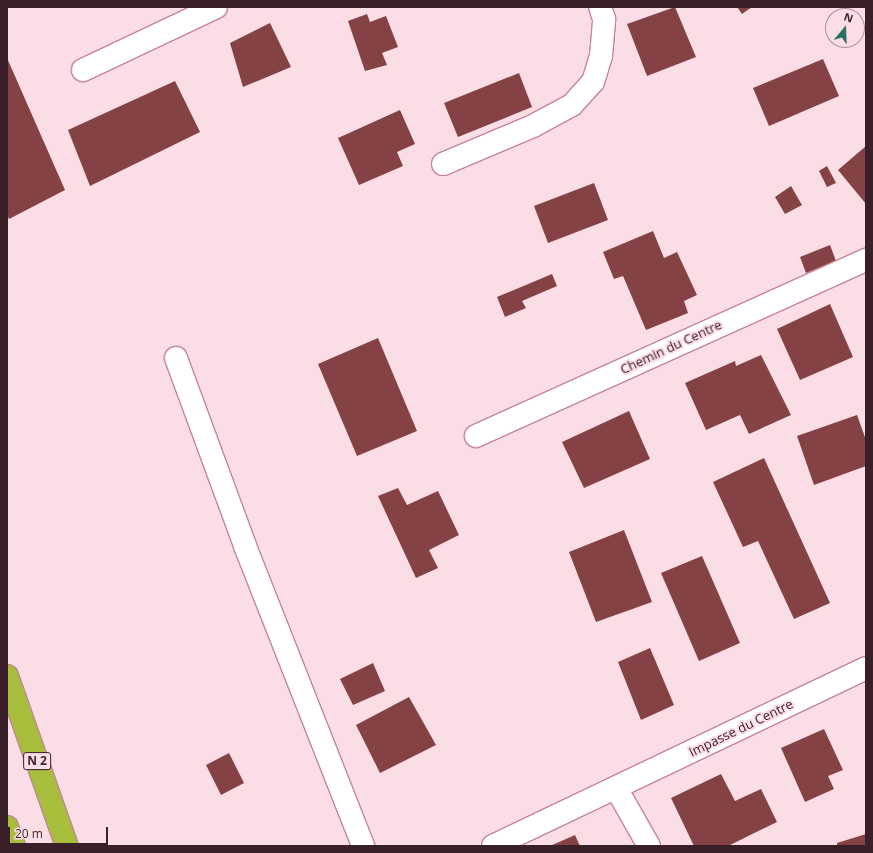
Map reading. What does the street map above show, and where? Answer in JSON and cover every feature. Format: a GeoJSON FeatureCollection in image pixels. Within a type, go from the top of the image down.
{"type":"FeatureCollection","features":[{"type":"Feature","properties":{"kind":"highway","name":"N 2"},"geometry":{"type":"LineString","coordinates":[[7,676],[67,846]]}},
{"type":"Feature","properties":{"kind":"highway"},"geometry":{"type":"LineString","coordinates":[[7,827],[14,846]]}},
{"type":"Feature","properties":{"kind":"street"},"geometry":{"type":"LineString","coordinates":[[83,70],[216,7]]}},
{"type":"Feature","properties":{"kind":"street"},"geometry":{"type":"LineString","coordinates":[[444,164],[534,126],[572,105],[593,82],[601,56],[604,19],[600,7]]}},
{"type":"Feature","properties":{"kind":"street","name":"Chemin du Centre"},"geometry":{"type":"LineString","coordinates":[[476,436],[866,260]]}},
{"type":"Feature","properties":{"kind":"street"},"geometry":{"type":"LineString","coordinates":[[176,358],[245,546],[363,846]]}},
{"type":"Feature","properties":{"kind":"street","name":"Impasse du Centre"},"geometry":{"type":"LineString","coordinates":[[493,846],[866,668]]}},
{"type":"Feature","properties":{"kind":"street"},"geometry":{"type":"LineString","coordinates":[[616,788],[648,846]]}},
{"type":"Feature","properties":{"kind":"building"},"geometry":{"type":"Polygon","coordinates":[[[675,7],[696,57],[647,76],[627,24],[675,7]]]}},
{"type":"Feature","properties":{"kind":"building"},"geometry":{"type":"Polygon","coordinates":[[[737,7],[752,7],[742,14],[737,7]]]}},
{"type":"Feature","properties":{"kind":"building"},"geometry":{"type":"Polygon","coordinates":[[[367,14],[370,22],[386,16],[398,47],[382,53],[387,65],[365,71],[348,21],[367,14]]]}},
{"type":"Feature","properties":{"kind":"building"},"geometry":{"type":"Polygon","coordinates":[[[270,23],[291,67],[243,87],[230,43],[270,23]]]}},
{"type":"Feature","properties":{"kind":"building"},"geometry":{"type":"Polygon","coordinates":[[[7,58],[65,190],[9,219],[7,215],[7,58]]]}},
{"type":"Feature","properties":{"kind":"building"},"geometry":{"type":"Polygon","coordinates":[[[823,59],[839,96],[769,126],[753,88],[823,59]]]}},
{"type":"Feature","properties":{"kind":"building"},"geometry":{"type":"Polygon","coordinates":[[[519,73],[532,107],[458,137],[444,103],[519,73]]]}},
{"type":"Feature","properties":{"kind":"building"},"geometry":{"type":"Polygon","coordinates":[[[175,81],[200,132],[90,186],[68,130],[175,81]]]}},
{"type":"Feature","properties":{"kind":"building"},"geometry":{"type":"Polygon","coordinates":[[[400,110],[415,144],[397,152],[403,166],[359,185],[338,138],[400,110]]]}},
{"type":"Feature","properties":{"kind":"building"},"geometry":{"type":"Polygon","coordinates":[[[866,146],[866,204],[838,170],[866,146]]]}},
{"type":"Feature","properties":{"kind":"building"},"geometry":{"type":"Polygon","coordinates":[[[827,166],[836,183],[827,187],[819,171],[827,166]]]}},
{"type":"Feature","properties":{"kind":"building"},"geometry":{"type":"Polygon","coordinates":[[[594,183],[608,220],[548,243],[534,206],[594,183]]]}},
{"type":"Feature","properties":{"kind":"building"},"geometry":{"type":"Polygon","coordinates":[[[791,186],[802,205],[785,214],[775,197],[791,186]]]}},
{"type":"Feature","properties":{"kind":"building"},"geometry":{"type":"Polygon","coordinates":[[[653,231],[664,258],[677,252],[697,295],[684,301],[688,313],[646,330],[623,276],[614,279],[603,252],[653,231]]]}},
{"type":"Feature","properties":{"kind":"building"},"geometry":{"type":"Polygon","coordinates":[[[830,245],[836,261],[806,273],[800,257],[830,245]]]}},
{"type":"Feature","properties":{"kind":"building"},"geometry":{"type":"Polygon","coordinates":[[[552,274],[557,286],[522,301],[526,308],[505,317],[497,297],[552,274]]]}},
{"type":"Feature","properties":{"kind":"building"},"geometry":{"type":"Polygon","coordinates":[[[830,304],[853,357],[800,380],[777,329],[830,304]]]}},
{"type":"Feature","properties":{"kind":"building"},"geometry":{"type":"Polygon","coordinates":[[[378,338],[417,431],[357,456],[318,364],[378,338]]]}},
{"type":"Feature","properties":{"kind":"building"},"geometry":{"type":"Polygon","coordinates":[[[761,355],[791,415],[749,434],[740,415],[706,430],[685,383],[735,361],[736,366],[761,355]]]}},
{"type":"Feature","properties":{"kind":"building"},"geometry":{"type":"Polygon","coordinates":[[[629,411],[650,459],[584,488],[562,442],[629,411]]]}},
{"type":"Feature","properties":{"kind":"building"},"geometry":{"type":"Polygon","coordinates":[[[857,415],[866,440],[866,466],[814,485],[797,436],[857,415]]]}},
{"type":"Feature","properties":{"kind":"building"},"geometry":{"type":"Polygon","coordinates":[[[764,458],[830,603],[794,619],[758,541],[743,547],[713,482],[764,458]]]}},
{"type":"Feature","properties":{"kind":"building"},"geometry":{"type":"Polygon","coordinates":[[[398,488],[407,505],[438,491],[459,535],[429,550],[438,568],[416,578],[378,496],[398,488]]]}},
{"type":"Feature","properties":{"kind":"building"},"geometry":{"type":"Polygon","coordinates":[[[624,530],[652,602],[596,622],[569,552],[624,530]]]}},
{"type":"Feature","properties":{"kind":"building"},"geometry":{"type":"Polygon","coordinates":[[[702,556],[740,643],[699,661],[661,573],[702,556]]]}},
{"type":"Feature","properties":{"kind":"building"},"geometry":{"type":"Polygon","coordinates":[[[650,648],[674,705],[641,720],[618,662],[650,648]]]}},
{"type":"Feature","properties":{"kind":"building"},"geometry":{"type":"Polygon","coordinates":[[[373,663],[385,691],[353,705],[340,679],[373,663]]]}},
{"type":"Feature","properties":{"kind":"building"},"geometry":{"type":"Polygon","coordinates":[[[409,697],[436,745],[380,773],[356,725],[409,697]]]}},
{"type":"Feature","properties":{"kind":"building"},"geometry":{"type":"Polygon","coordinates":[[[824,729],[843,770],[828,776],[834,789],[805,802],[781,748],[824,729]]]}},
{"type":"Feature","properties":{"kind":"building"},"geometry":{"type":"Polygon","coordinates":[[[229,753],[244,783],[221,795],[206,765],[229,753]]]}},
{"type":"Feature","properties":{"kind":"building"},"geometry":{"type":"Polygon","coordinates":[[[721,774],[735,801],[761,789],[777,822],[728,846],[694,846],[671,798],[721,774]]]}},
{"type":"Feature","properties":{"kind":"building"},"geometry":{"type":"Polygon","coordinates":[[[866,834],[866,846],[837,846],[837,843],[866,834]]]}},
{"type":"Feature","properties":{"kind":"building"},"geometry":{"type":"Polygon","coordinates":[[[575,835],[580,846],[550,846],[575,835]]]}}]}
